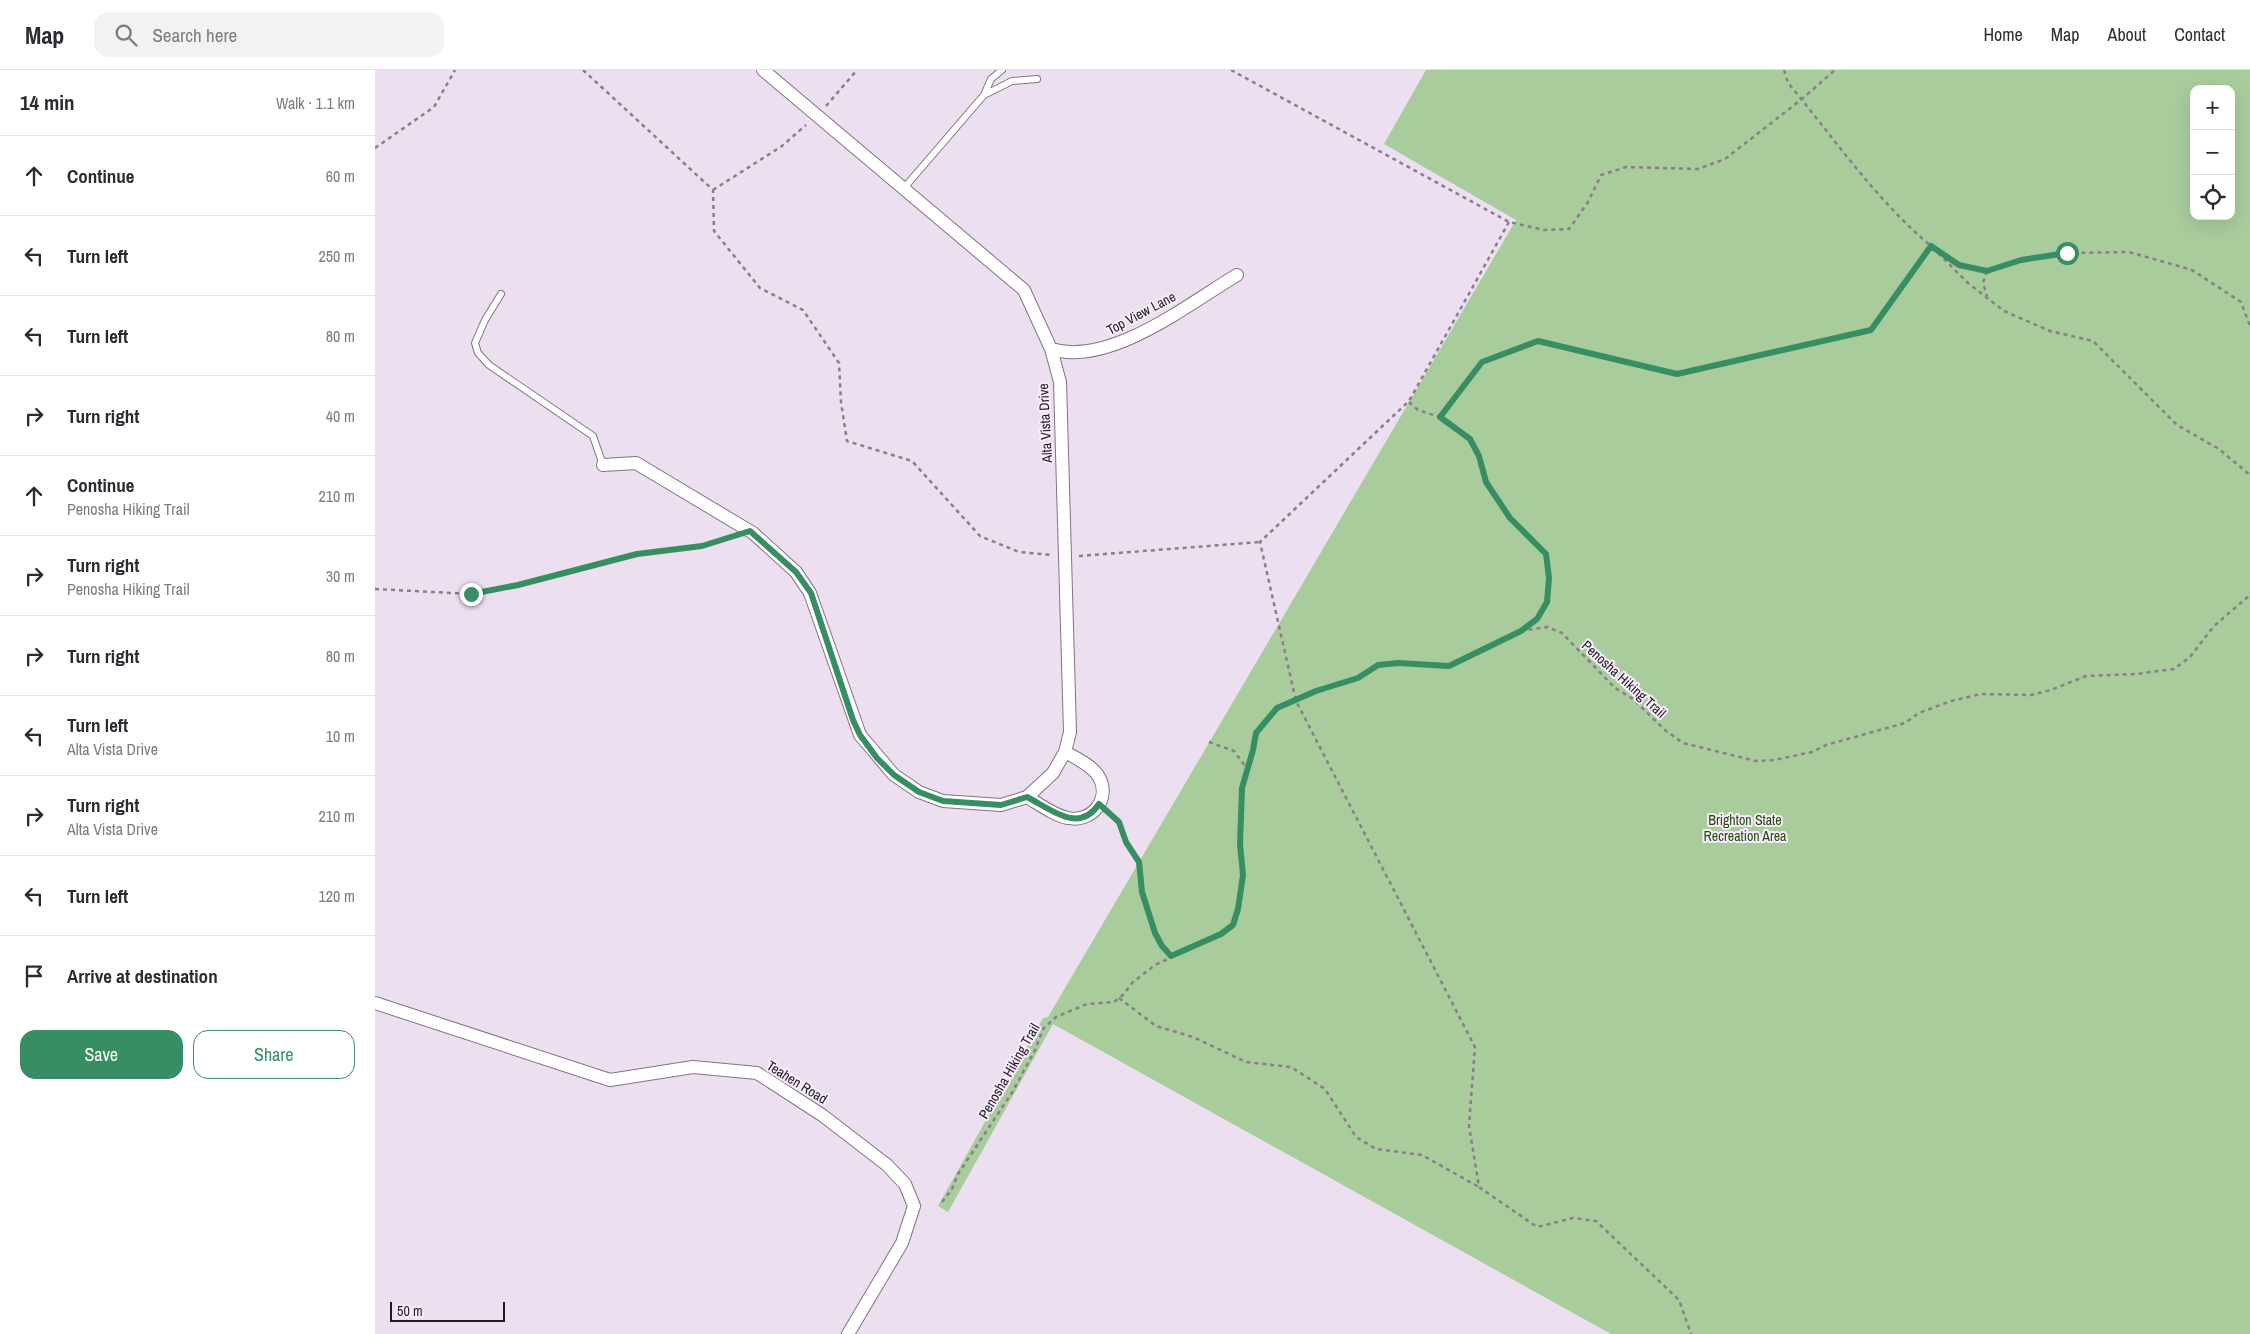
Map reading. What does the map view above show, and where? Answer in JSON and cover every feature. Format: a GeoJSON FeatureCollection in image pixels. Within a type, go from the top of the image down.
{"type":"FeatureCollection","features":[{"type":"Feature","properties":{"kind":"street","name":"Alta Vista Drive"},"geometry":{"type":"LineString","coordinates":[[603,465],[636,463],[750,531],[796,572],[811,593],[853,720],[860,735],[894,775],[919,792],[943,801],[1001,805],[1027,797],[1053,773],[1065,752],[1070,732],[1060,382],[1051,350],[1024,290],[763,70]]}},
{"type":"Feature","properties":{"kind":"street","name":"Top View Lane"},"geometry":{"type":"LineString","coordinates":[[1051,350],[1067,354],[1084,353],[1123,342],[1237,274]]}},
{"type":"Feature","properties":{"kind":"street"},"geometry":{"type":"LineString","coordinates":[[1027,797],[1066,818],[1083,818],[1092,814],[1103,794],[1099,777],[1094,770],[1065,752]]}},
{"type":"Feature","properties":{"kind":"street","name":"Teahen Road"},"geometry":{"type":"LineString","coordinates":[[375,1003],[610,1080],[693,1067],[757,1073],[822,1115],[887,1165],[905,1184],[913,1206],[902,1243],[848,1334]]}},
{"type":"Feature","properties":{"kind":"lane"},"geometry":{"type":"LineString","coordinates":[[904,188],[984,95],[991,79],[1002,70]]}},
{"type":"Feature","properties":{"kind":"lane"},"geometry":{"type":"LineString","coordinates":[[984,95],[1012,81],[1037,79]]}},
{"type":"Feature","properties":{"kind":"lane"},"geometry":{"type":"LineString","coordinates":[[501,294],[475,343],[478,353],[489,366],[593,436],[603,465]]}},
{"type":"Feature","properties":{"kind":"path"},"geometry":{"type":"LineString","coordinates":[[375,148],[434,107],[455,70]]}},
{"type":"Feature","properties":{"kind":"path"},"geometry":{"type":"LineString","coordinates":[[583,70],[713,190],[714,231],[759,288],[803,310],[839,363],[841,402],[847,441],[912,461],[980,536],[1019,552],[1065,557],[1260,542],[1409,401],[1509,222]]}},
{"type":"Feature","properties":{"kind":"path"},"geometry":{"type":"LineString","coordinates":[[713,190],[782,146],[818,115],[857,70]]}},
{"type":"Feature","properties":{"kind":"path"},"geometry":{"type":"LineString","coordinates":[[1231,70],[1509,222],[1544,230],[1569,229],[1588,202],[1601,175],[1626,167],[1698,169],[1725,159],[1802,99],[1835,70]]}},
{"type":"Feature","properties":{"kind":"path"},"geometry":{"type":"LineString","coordinates":[[1784,70],[1788,83],[1856,170],[1881,195],[1908,227],[1987,298],[2004,311],[2050,331],[2093,341],[2177,425],[2219,449],[2250,475]]}},
{"type":"Feature","properties":{"kind":"path"},"geometry":{"type":"LineString","coordinates":[[1931,246],[1959,265],[1987,271],[2021,260],[2067,253],[2129,252],[2192,270],[2241,302],[2250,326]]}},
{"type":"Feature","properties":{"kind":"path"},"geometry":{"type":"LineString","coordinates":[[1440,417],[1482,362],[1538,341],[1677,374],[1871,330],[1931,246]]}},
{"type":"Feature","properties":{"kind":"path"},"geometry":{"type":"LineString","coordinates":[[1987,271],[1983,283],[1987,298]]}},
{"type":"Feature","properties":{"kind":"path"},"geometry":{"type":"LineString","coordinates":[[1409,402],[1418,410],[1440,417],[1470,439],[1479,456],[1486,482],[1510,518],[1546,554],[1549,578],[1547,602],[1537,619],[1521,631]]}},
{"type":"Feature","properties":{"kind":"path"},"geometry":{"type":"LineString","coordinates":[[375,589],[471,594],[518,585],[637,554],[702,546],[750,531]]}},
{"type":"Feature","properties":{"kind":"path"},"geometry":{"type":"LineString","coordinates":[[1260,542],[1296,700],[1475,1047],[1469,1126],[1479,1187]]}},
{"type":"Feature","properties":{"kind":"path","name":"Penosha Hiking Trail"},"geometry":{"type":"LineString","coordinates":[[942,1202],[1013,1090],[1035,1050],[1043,1029],[1056,1017],[1075,1008],[1087,1004],[1114,1002],[1132,983],[1171,956],[1221,934],[1233,925],[1238,909],[1243,875],[1240,844],[1242,788],[1249,770],[1256,733],[1277,708],[1358,678],[1378,665],[1398,663],[1449,666],[1521,631],[1547,627],[1562,633],[1615,688],[1633,699],[1666,731],[1683,743],[1742,758],[1765,761],[1812,752],[1826,744],[1905,723],[1919,713],[1959,699],[1981,694],[2031,695],[2051,690],[2086,676],[2136,674],[2174,669],[2190,657],[2214,626],[2250,595]]}},
{"type":"Feature","properties":{"kind":"path"},"geometry":{"type":"LineString","coordinates":[[1209,742],[1234,751],[1249,770]]}},
{"type":"Feature","properties":{"kind":"path"},"geometry":{"type":"LineString","coordinates":[[1099,804],[1119,822],[1126,842],[1139,862],[1142,892],[1155,933],[1162,946],[1171,956]]}},
{"type":"Feature","properties":{"kind":"path"},"geometry":{"type":"LineString","coordinates":[[1119,998],[1156,1026],[1193,1037],[1246,1062],[1291,1067],[1325,1089],[1356,1137],[1376,1149],[1422,1155],[1479,1187],[1537,1227],[1573,1218],[1596,1221],[1679,1300],[1690,1333],[1696,1334]]}},
{"type":"Feature","properties":{"kind":"path"},"geometry":{"type":"LineString","coordinates":[[1038,1026],[1043,1029]]}},
{"type":"Feature","properties":{"kind":"green space","name":"Brighton State Recreation Area"},"geometry":{"type":"Polygon","coordinates":[[[1426,70],[2250,70],[2250,1334],[1611,1334],[1053,1024],[948,1212],[938,1206],[1043,1018],[1048,1017],[1516,220],[1384,144],[1426,70]]]}},
{"type":"Feature","properties":{"kind":"route"},"geometry":{"type":"LineString","coordinates":[[471,594],[518,585],[637,554],[702,546],[750,531],[753,532],[796,572],[811,593],[853,720],[860,735],[877,758],[894,775],[919,792],[943,801],[1001,805],[1027,797],[1066,818],[1074,819],[1092,814],[1099,804],[1119,822],[1126,842],[1139,862],[1142,892],[1155,933],[1162,946],[1171,956],[1221,934],[1233,925],[1238,909],[1243,875],[1240,844],[1243,818],[1242,788],[1249,770],[1256,733],[1277,708],[1316,691],[1358,678],[1378,665],[1398,663],[1449,666],[1521,631],[1537,619],[1547,602],[1549,578],[1546,554],[1510,518],[1499,498],[1486,482],[1479,456],[1470,439],[1440,417],[1482,362],[1538,341],[1677,374],[1871,330],[1931,246],[1959,265],[1987,271],[2021,260],[2067,253]]}}]}
